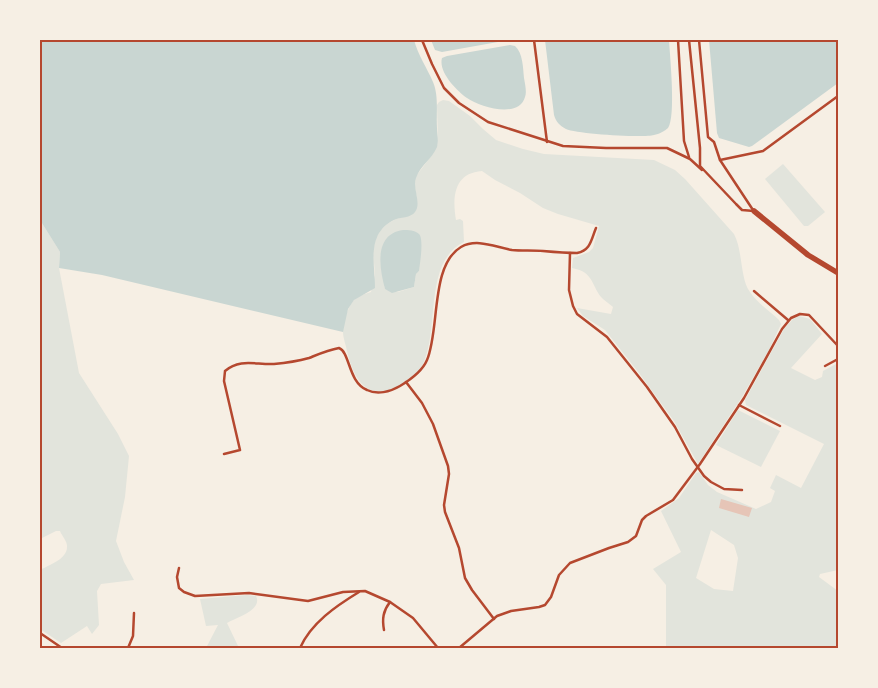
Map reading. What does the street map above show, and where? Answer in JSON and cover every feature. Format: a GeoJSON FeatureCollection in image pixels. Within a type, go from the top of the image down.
{"type":"FeatureCollection","features":[{"type":"Feature","properties":{"kind":"street"},"geometry":{"type":"LineString","coordinates":[[754,212],[808,255],[838,274]]}},
{"type":"Feature","properties":{"kind":"lane"},"geometry":{"type":"LineString","coordinates":[[422,40],[444,88],[459,104],[488,122],[547,142],[576,147],[667,148],[690,159],[742,210],[754,212]]}},
{"type":"Feature","properties":{"kind":"lane"},"geometry":{"type":"LineString","coordinates":[[534,40],[547,142]]}},
{"type":"Feature","properties":{"kind":"lane"},"geometry":{"type":"LineString","coordinates":[[678,40],[684,141],[690,159]]}},
{"type":"Feature","properties":{"kind":"lane"},"geometry":{"type":"LineString","coordinates":[[689,40],[702,170]]}},
{"type":"Feature","properties":{"kind":"lane"},"geometry":{"type":"LineString","coordinates":[[699,40],[708,137],[715,144],[720,160],[754,212]]}},
{"type":"Feature","properties":{"kind":"lane"},"geometry":{"type":"LineString","coordinates":[[720,160],[763,151],[838,96]]}},
{"type":"Feature","properties":{"kind":"lane"},"geometry":{"type":"LineString","coordinates":[[224,454],[240,450],[224,381],[225,371],[236,364],[287,362],[308,358],[338,348],[344,352],[354,378],[367,390],[376,393],[397,388],[421,370],[426,361],[437,311],[442,275],[451,255],[458,248],[475,243],[515,250],[582,252],[590,247],[596,228]]}},
{"type":"Feature","properties":{"kind":"lane"},"geometry":{"type":"LineString","coordinates":[[570,253],[569,290],[577,314],[607,337],[647,387],[675,427],[704,476],[717,486],[730,490],[742,490]]}},
{"type":"Feature","properties":{"kind":"lane"},"geometry":{"type":"LineString","coordinates":[[754,291],[788,320]]}},
{"type":"Feature","properties":{"kind":"lane"},"geometry":{"type":"LineString","coordinates":[[459,648],[494,619],[511,611],[545,605],[564,568],[578,559],[632,540],[636,536],[642,520],[673,500],[698,467],[739,405],[788,320],[800,314],[808,315],[838,346]]}},
{"type":"Feature","properties":{"kind":"lane"},"geometry":{"type":"LineString","coordinates":[[825,366],[838,359]]}},
{"type":"Feature","properties":{"kind":"lane"},"geometry":{"type":"LineString","coordinates":[[406,382],[422,403],[433,424],[448,466],[449,474],[444,505],[445,512],[459,548],[465,578],[494,619]]}},
{"type":"Feature","properties":{"kind":"lane"},"geometry":{"type":"LineString","coordinates":[[739,405],[780,426]]}},
{"type":"Feature","properties":{"kind":"lane"},"geometry":{"type":"LineString","coordinates":[[179,568],[177,577],[179,588],[195,596],[249,593],[308,601],[344,592],[360,591],[376,595],[390,602],[416,622],[438,648]]}},
{"type":"Feature","properties":{"kind":"lane"},"geometry":{"type":"LineString","coordinates":[[300,648],[307,635],[318,622],[360,591]]}},
{"type":"Feature","properties":{"kind":"lane"},"geometry":{"type":"LineString","coordinates":[[384,630],[384,612],[390,602]]}},
{"type":"Feature","properties":{"kind":"lane"},"geometry":{"type":"LineString","coordinates":[[128,648],[133,636],[134,613]]}},
{"type":"Feature","properties":{"kind":"lane"},"geometry":{"type":"LineString","coordinates":[[40,633],[62,648]]}},
{"type":"Feature","properties":{"kind":"shaded area"},"geometry":{"type":"Polygon","coordinates":[[[40,40],[414,40],[435,87],[438,145],[416,178],[415,186],[418,204],[415,212],[394,220],[379,233],[374,250],[375,288],[354,300],[348,309],[343,332],[102,275],[59,268],[60,252],[40,220],[40,40]]]}},
{"type":"Feature","properties":{"kind":"shaded area"},"geometry":{"type":"Polygon","coordinates":[[[431,40],[509,40],[442,52],[435,50],[431,40]]]}},
{"type":"Feature","properties":{"kind":"shaded area"},"geometry":{"type":"Polygon","coordinates":[[[545,40],[669,40],[672,112],[668,128],[656,135],[637,136],[572,131],[562,127],[554,115],[545,40]]]}},
{"type":"Feature","properties":{"kind":"shaded area"},"geometry":{"type":"Polygon","coordinates":[[[709,40],[838,40],[838,83],[752,146],[749,147],[719,138],[709,40]]]}},
{"type":"Feature","properties":{"kind":"shaded area"},"geometry":{"type":"Polygon","coordinates":[[[510,45],[515,46],[520,53],[526,88],[525,97],[521,104],[515,108],[499,109],[489,107],[467,98],[454,86],[443,69],[442,58],[447,56],[510,45]]]}},
{"type":"Feature","properties":{"kind":"shaded area"},"geometry":{"type":"Polygon","coordinates":[[[443,100],[449,101],[470,116],[496,140],[523,149],[544,154],[654,160],[675,170],[685,179],[734,234],[739,248],[745,280],[750,292],[781,324],[770,348],[742,397],[698,464],[674,421],[639,373],[605,330],[583,316],[577,308],[611,314],[613,307],[599,294],[589,276],[572,268],[573,258],[589,252],[593,248],[599,226],[543,208],[482,171],[466,176],[460,181],[457,188],[454,203],[456,220],[460,219],[463,221],[464,242],[451,252],[443,264],[437,280],[431,333],[423,364],[405,382],[387,390],[377,391],[369,389],[357,378],[344,339],[344,320],[354,300],[371,292],[375,275],[373,250],[376,238],[387,224],[410,215],[417,199],[414,183],[416,176],[438,144],[437,105],[443,100]],[[382,250],[381,261],[385,289],[398,292],[414,287],[416,274],[419,271],[382,250]]]}},
{"type":"Feature","properties":{"kind":"shaded area"},"geometry":{"type":"Polygon","coordinates":[[[783,164],[825,212],[808,226],[804,226],[765,179],[783,164]]]}},
{"type":"Feature","properties":{"kind":"shaded area"},"geometry":{"type":"Polygon","coordinates":[[[40,220],[60,252],[59,268],[79,373],[118,434],[129,456],[125,497],[116,541],[124,562],[134,580],[101,584],[97,591],[99,625],[92,634],[87,626],[61,643],[40,629],[40,570],[61,558],[67,546],[60,531],[40,539],[40,220]]]}},
{"type":"Feature","properties":{"kind":"shaded area"},"geometry":{"type":"Polygon","coordinates":[[[403,230],[411,230],[419,234],[421,251],[419,271],[416,274],[414,287],[392,293],[385,289],[380,262],[381,253],[387,238],[403,230]]]}},
{"type":"Feature","properties":{"kind":"shaded area"},"geometry":{"type":"Polygon","coordinates":[[[799,316],[810,319],[822,334],[791,368],[815,380],[822,377],[823,371],[838,363],[838,570],[820,574],[819,577],[838,591],[838,648],[666,648],[666,585],[653,569],[681,552],[661,511],[679,498],[696,473],[699,472],[708,485],[717,492],[756,509],[771,502],[775,491],[770,488],[776,475],[801,488],[824,444],[746,405],[745,400],[784,329],[793,319],[799,316]],[[711,530],[696,578],[714,589],[733,591],[738,558],[734,545],[711,530]]]}},
{"type":"Feature","properties":{"kind":"shaded area"},"geometry":{"type":"Polygon","coordinates":[[[738,410],[780,431],[761,467],[716,445],[738,410]]]}},
{"type":"Feature","properties":{"kind":"shaded area"},"geometry":{"type":"Polygon","coordinates":[[[256,596],[256,605],[248,613],[227,623],[239,648],[206,648],[218,625],[206,626],[200,599],[256,596]]]}},
{"type":"Feature","properties":{"kind":"building"},"geometry":{"type":"Polygon","coordinates":[[[721,499],[752,508],[749,517],[719,508],[721,499]]]}}]}
